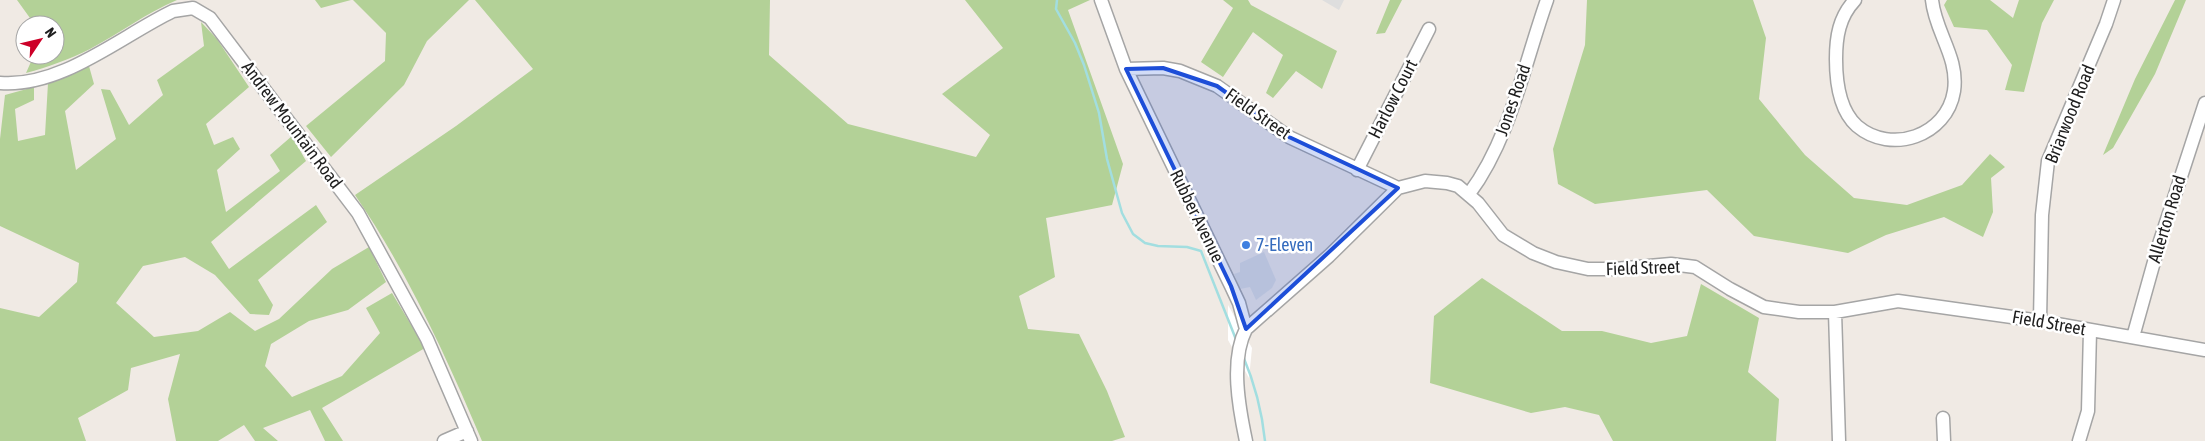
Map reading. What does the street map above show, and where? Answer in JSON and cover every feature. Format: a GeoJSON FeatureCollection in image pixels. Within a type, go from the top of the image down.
{"type":"FeatureCollection","features":[{"type":"Feature","properties":{"kind":"street","name":"Rubber Avenue"},"geometry":{"type":"LineString","coordinates":[[1101,0],[1126,69],[1235,295],[1245,331],[1239,360],[1239,401],[1246,441]]}},
{"type":"Feature","properties":{"kind":"street","name":"Jones Road"},"geometry":{"type":"LineString","coordinates":[[1469,194],[1484,174],[1499,141],[1519,87],[1547,0]]}},
{"type":"Feature","properties":{"kind":"street"},"geometry":{"type":"LineString","coordinates":[[1856,0],[1848,7],[1840,23],[1836,43],[1838,90],[1846,111],[1856,125],[1868,134],[1893,142],[1927,132],[1939,121],[1948,108],[1954,92],[1955,70],[1952,55],[1936,18],[1932,0]]}},
{"type":"Feature","properties":{"kind":"street","name":"Briarwood Road"},"geometry":{"type":"LineString","coordinates":[[2040,321],[2042,215],[2048,161],[2106,24],[2114,0]]}},
{"type":"Feature","properties":{"kind":"street","name":"Andrew Mountain Road"},"geometry":{"type":"LineString","coordinates":[[0,83],[31,81],[71,67],[173,11],[188,8],[205,13],[218,27],[284,114],[366,226],[427,339],[469,436]]}},
{"type":"Feature","properties":{"kind":"street","name":"Harlow Court"},"geometry":{"type":"LineString","coordinates":[[1357,170],[1429,29]]}},
{"type":"Feature","properties":{"kind":"street","name":"Field Street"},"geometry":{"type":"LineString","coordinates":[[1126,69],[1163,68],[1180,71],[1217,86],[1289,137],[1398,188],[1417,182],[1436,181],[1458,186],[1469,194],[1503,235],[1532,253],[1556,262],[1588,269],[1615,269],[1670,264],[1696,267],[1730,290],[1764,307],[1799,312],[1835,312],[1898,301],[2040,321],[2205,350]]}},
{"type":"Feature","properties":{"kind":"street","name":"Allerton Road"},"geometry":{"type":"LineString","coordinates":[[2133,337],[2158,244],[2205,103]]}},
{"type":"Feature","properties":{"kind":"street"},"geometry":{"type":"LineString","coordinates":[[1245,331],[1329,256],[1398,188]]}},
{"type":"Feature","properties":{"kind":"street"},"geometry":{"type":"LineString","coordinates":[[1835,312],[1839,441]]}},
{"type":"Feature","properties":{"kind":"street"},"geometry":{"type":"LineString","coordinates":[[2079,441],[2088,411],[2090,331]]}},
{"type":"Feature","properties":{"kind":"street"},"geometry":{"type":"LineString","coordinates":[[1943,418],[1944,441]]}},
{"type":"Feature","properties":{"kind":"street"},"geometry":{"type":"LineString","coordinates":[[444,441],[469,436]]}},
{"type":"Feature","properties":{"kind":"highlighted area"},"geometry":{"type":"Polygon","coordinates":[[[1163,68],[1217,86],[1289,137],[1398,188],[1246,329],[1231,286],[1126,69],[1163,68]]]}},
{"type":"Feature","properties":{"kind":"green space"},"geometry":{"type":"Polygon","coordinates":[[[17,0],[177,0],[90,49],[65,60],[65,15],[28,15],[17,0]]]}},
{"type":"Feature","properties":{"kind":"green space"},"geometry":{"type":"Polygon","coordinates":[[[315,0],[351,0],[321,8],[315,0]]]}},
{"type":"Feature","properties":{"kind":"green space"},"geometry":{"type":"Polygon","coordinates":[[[353,0],[469,0],[427,41],[404,85],[331,157],[306,126],[385,61],[386,33],[353,0]]]}},
{"type":"Feature","properties":{"kind":"green space"},"geometry":{"type":"Polygon","coordinates":[[[475,0],[770,0],[769,55],[848,124],[976,157],[990,135],[942,94],[1003,48],[965,0],[1090,0],[1068,10],[1123,164],[1112,205],[1046,218],[1055,277],[1019,296],[1028,329],[1079,334],[1107,391],[1125,437],[1112,441],[482,441],[454,377],[409,284],[355,195],[456,126],[533,69],[475,0]]]}},
{"type":"Feature","properties":{"kind":"green space"},"geometry":{"type":"Polygon","coordinates":[[[1223,0],[1248,0],[1251,5],[1337,51],[1322,89],[1296,71],[1273,98],[1266,93],[1283,55],[1253,32],[1223,77],[1201,62],[1233,8],[1223,0]]]}},
{"type":"Feature","properties":{"kind":"green space"},"geometry":{"type":"Polygon","coordinates":[[[1390,0],[1402,0],[1385,33],[1376,34],[1390,0]]]}},
{"type":"Feature","properties":{"kind":"green space"},"geometry":{"type":"Polygon","coordinates":[[[1587,0],[1753,0],[1766,38],[1759,99],[1805,155],[1854,198],[1907,205],[1962,185],[1990,154],[2005,167],[1991,178],[1993,212],[1983,237],[1944,217],[1886,235],[1848,253],[1754,236],[1707,190],[1595,204],[1558,184],[1553,149],[1585,45],[1587,0]]]}},
{"type":"Feature","properties":{"kind":"green space"},"geometry":{"type":"Polygon","coordinates":[[[1947,0],[1990,0],[2013,18],[2019,0],[2054,0],[2042,23],[2024,92],[2005,90],[2012,65],[1987,30],[1954,27],[1944,5],[1947,0]]]}},
{"type":"Feature","properties":{"kind":"green space"},"geometry":{"type":"Polygon","coordinates":[[[2175,0],[2186,0],[2155,74],[2113,148],[2103,155],[2135,79],[2175,0]]]}},
{"type":"Feature","properties":{"kind":"green space"},"geometry":{"type":"Polygon","coordinates":[[[201,22],[217,39],[249,87],[206,124],[214,145],[233,137],[240,149],[217,170],[226,212],[280,171],[270,155],[292,136],[306,161],[211,242],[229,269],[316,205],[327,222],[258,280],[273,305],[269,315],[250,314],[215,275],[185,257],[143,266],[116,303],[154,337],[198,331],[230,312],[255,331],[279,319],[332,269],[369,247],[386,282],[348,310],[309,321],[271,344],[265,366],[292,397],[342,376],[380,333],[366,308],[392,293],[425,348],[322,408],[343,441],[325,441],[310,410],[263,428],[278,441],[255,441],[244,425],[218,441],[176,441],[168,399],[180,354],[131,368],[128,390],[78,418],[86,441],[0,441],[0,308],[39,317],[77,282],[79,263],[0,226],[0,139],[5,95],[34,87],[34,100],[15,109],[18,141],[45,135],[48,83],[89,66],[94,84],[65,111],[76,170],[116,139],[101,89],[110,90],[129,125],[163,95],[157,80],[204,46],[201,22]]]}},
{"type":"Feature","properties":{"kind":"green space"},"geometry":{"type":"Polygon","coordinates":[[[30,65],[50,65],[42,68],[26,73],[30,65]]]}},
{"type":"Feature","properties":{"kind":"green space"},"geometry":{"type":"Polygon","coordinates":[[[1482,278],[1562,331],[1602,331],[1651,343],[1687,336],[1701,284],[1759,318],[1748,372],[1779,399],[1776,441],[1613,441],[1599,415],[1565,407],[1531,413],[1430,383],[1434,316],[1482,278]]]}},
{"type":"Feature","properties":{"kind":"shaded area"},"geometry":{"type":"Polygon","coordinates":[[[1322,0],[1344,0],[1339,10],[1322,0]]]}},
{"type":"Feature","properties":{"kind":"shaded area"},"geometry":{"type":"Polygon","coordinates":[[[1264,252],[1276,280],[1272,288],[1256,300],[1250,287],[1240,289],[1234,274],[1240,272],[1240,263],[1264,252]]]}},
{"type":"Feature","properties":{"kind":"pier"},"geometry":{"type":"Polygon","coordinates":[[[1228,305],[1252,348],[1249,378],[1228,340],[1228,305]]]}},
{"type":"Feature","properties":{"kind":"waterway"},"geometry":{"type":"LineString","coordinates":[[1057,0],[1056,9],[1075,43],[1084,65],[1099,113],[1107,159],[1122,213],[1133,234],[1145,243],[1158,246],[1187,247],[1201,251],[1237,342]]}},
{"type":"Feature","properties":{"kind":"waterway"},"geometry":{"type":"LineString","coordinates":[[1243,356],[1257,398],[1265,441]]}},
{"type":"Feature","properties":{"kind":"place","name":"7-Eleven"},"geometry":{"type":"Point","coordinates":[1246,245]}}]}
